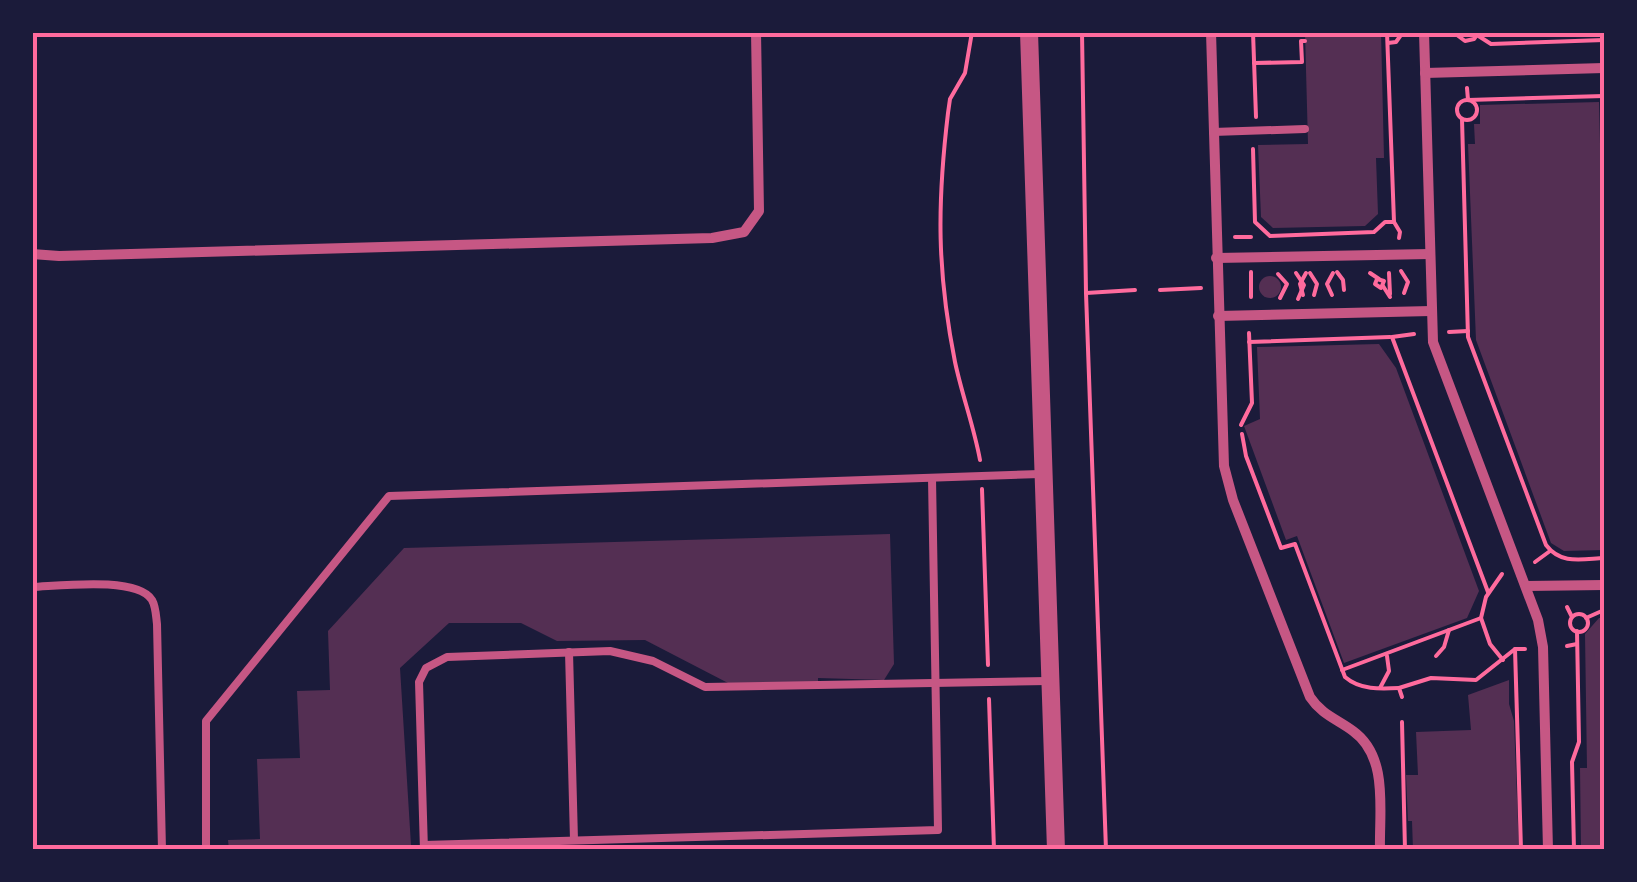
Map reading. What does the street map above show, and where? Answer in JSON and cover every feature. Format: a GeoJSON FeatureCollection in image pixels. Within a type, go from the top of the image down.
{"type":"FeatureCollection","features":[{"type":"Feature","properties":{"kind":"street"},"geometry":{"type":"LineString","coordinates":[[32,254],[712,238],[744,232],[759,211],[756,32]]}},
{"type":"Feature","properties":{"kind":"street"},"geometry":{"type":"LineString","coordinates":[[1029,32],[1056,850]]}},
{"type":"Feature","properties":{"kind":"street"},"geometry":{"type":"LineString","coordinates":[[1211,32],[1221,450],[1228,483],[1310,698],[1329,718],[1356,732],[1374,754],[1380,850]]}},
{"type":"Feature","properties":{"kind":"street"},"geometry":{"type":"LineString","coordinates":[[1424,32],[1431,311],[1436,349],[1526,586],[1543,647],[1548,850]]}},
{"type":"Feature","properties":{"kind":"street"},"geometry":{"type":"LineString","coordinates":[[1425,73],[1604,68]]}},
{"type":"Feature","properties":{"kind":"street"},"geometry":{"type":"LineString","coordinates":[[1216,258],[1430,254]]}},
{"type":"Feature","properties":{"kind":"street"},"geometry":{"type":"LineString","coordinates":[[1218,316],[1431,311]]}},
{"type":"Feature","properties":{"kind":"street"},"geometry":{"type":"LineString","coordinates":[[1526,586],[1604,585]]}},
{"type":"Feature","properties":{"kind":"lane"},"geometry":{"type":"LineString","coordinates":[[1213,132],[1305,129]]}},
{"type":"Feature","properties":{"kind":"lane"},"geometry":{"type":"LineString","coordinates":[[206,850],[206,721],[389,496],[1045,474]]}},
{"type":"Feature","properties":{"kind":"lane"},"geometry":{"type":"LineString","coordinates":[[932,478],[935,684],[938,830],[621,844],[574,840],[424,847],[419,682],[426,668],[447,657],[610,651],[653,661],[704,687],[935,684],[1051,681]]}},
{"type":"Feature","properties":{"kind":"lane"},"geometry":{"type":"LineString","coordinates":[[32,587],[127,586],[144,592],[152,600],[157,624],[162,850]]}},
{"type":"Feature","properties":{"kind":"lane"},"geometry":{"type":"LineString","coordinates":[[568,652],[574,840]]}},
{"type":"Feature","properties":{"kind":"path"},"geometry":{"type":"LineString","coordinates":[[972,32],[965,73],[950,99],[938,222],[949,328],[980,456],[994,850]]}},
{"type":"Feature","properties":{"kind":"path"},"geometry":{"type":"LineString","coordinates":[[1082,32],[1086,293],[1106,850]]}},
{"type":"Feature","properties":{"kind":"path"},"geometry":{"type":"LineString","coordinates":[[1253,32],[1256,117]]}},
{"type":"Feature","properties":{"kind":"path"},"geometry":{"type":"LineString","coordinates":[[1388,32],[1394,222],[1400,232],[1396,248]]}},
{"type":"Feature","properties":{"kind":"path"},"geometry":{"type":"LineString","coordinates":[[1388,43],[1396,42],[1403,32]]}},
{"type":"Feature","properties":{"kind":"path"},"geometry":{"type":"LineString","coordinates":[[1452,32],[1465,41]]}},
{"type":"Feature","properties":{"kind":"path"},"geometry":{"type":"LineString","coordinates":[[1465,41],[1478,34],[1491,44],[1604,40]]}},
{"type":"Feature","properties":{"kind":"path"},"geometry":{"type":"LineString","coordinates":[[1254,62],[1302,62],[1301,41],[1305,41]]}},
{"type":"Feature","properties":{"kind":"path"},"geometry":{"type":"LineString","coordinates":[[1465,41],[1466,55]]}},
{"type":"Feature","properties":{"kind":"path"},"geometry":{"type":"LineString","coordinates":[[1462,119],[1472,119],[1476,114],[1466,88]]}},
{"type":"Feature","properties":{"kind":"path"},"geometry":{"type":"LineString","coordinates":[[1604,96],[1468,100],[1458,108],[1462,119],[1468,331],[1550,551],[1565,560],[1604,558]]}},
{"type":"Feature","properties":{"kind":"path"},"geometry":{"type":"LineString","coordinates":[[1253,149],[1255,222],[1270,236],[1374,232],[1384,222],[1394,222]]}},
{"type":"Feature","properties":{"kind":"path"},"geometry":{"type":"LineString","coordinates":[[1231,238],[1250,237],[1262,228]]}},
{"type":"Feature","properties":{"kind":"path"},"geometry":{"type":"LineString","coordinates":[[1250,237],[1250,248]]}},
{"type":"Feature","properties":{"kind":"path"},"geometry":{"type":"LineString","coordinates":[[1390,267],[1391,300],[1382,283],[1390,267]]}},
{"type":"Feature","properties":{"kind":"path"},"geometry":{"type":"LineString","coordinates":[[1390,267],[1407,278],[1406,291],[1398,297]]}},
{"type":"Feature","properties":{"kind":"path"},"geometry":{"type":"LineString","coordinates":[[1250,269],[1251,307]]}},
{"type":"Feature","properties":{"kind":"path"},"geometry":{"type":"LineString","coordinates":[[1316,293],[1316,279],[1322,272],[1329,278]]}},
{"type":"Feature","properties":{"kind":"path"},"geometry":{"type":"LineString","coordinates":[[1335,298],[1329,292],[1329,278],[1336,272],[1343,280],[1344,290]]}},
{"type":"Feature","properties":{"kind":"path"},"geometry":{"type":"LineString","coordinates":[[1302,298],[1302,279],[1308,273],[1316,279]]}},
{"type":"Feature","properties":{"kind":"path"},"geometry":{"type":"LineString","coordinates":[[1278,274],[1286,282],[1286,292],[1279,300]]}},
{"type":"Feature","properties":{"kind":"path"},"geometry":{"type":"LineString","coordinates":[[1286,282],[1294,274],[1302,279]]}},
{"type":"Feature","properties":{"kind":"path"},"geometry":{"type":"LineString","coordinates":[[1179,280],[1180,289]]}},
{"type":"Feature","properties":{"kind":"path"},"geometry":{"type":"LineString","coordinates":[[1160,290],[1200,288]]}},
{"type":"Feature","properties":{"kind":"path"},"geometry":{"type":"LineString","coordinates":[[1086,293],[1135,290]]}},
{"type":"Feature","properties":{"kind":"path"},"geometry":{"type":"LineString","coordinates":[[1286,292],[1302,298],[1316,293]]}},
{"type":"Feature","properties":{"kind":"path"},"geometry":{"type":"LineString","coordinates":[[1316,293],[1322,298],[1329,292]]}},
{"type":"Feature","properties":{"kind":"path"},"geometry":{"type":"LineString","coordinates":[[1249,326],[1252,403],[1241,427],[1246,456],[1281,548],[1295,544],[1348,681],[1399,688],[1431,678],[1476,680],[1516,649],[1526,648]]}},
{"type":"Feature","properties":{"kind":"path"},"geometry":{"type":"LineString","coordinates":[[1449,332],[1468,331]]}},
{"type":"Feature","properties":{"kind":"path"},"geometry":{"type":"LineString","coordinates":[[1240,347],[1416,334]]}},
{"type":"Feature","properties":{"kind":"path"},"geometry":{"type":"LineString","coordinates":[[1392,337],[1488,592]]}},
{"type":"Feature","properties":{"kind":"path"},"geometry":{"type":"LineString","coordinates":[[1534,562],[1550,551]]}},
{"type":"Feature","properties":{"kind":"path"},"geometry":{"type":"LineString","coordinates":[[1565,560],[1566,568]]}},
{"type":"Feature","properties":{"kind":"path"},"geometry":{"type":"LineString","coordinates":[[1502,574],[1488,592],[1481,618],[1490,644],[1503,660]]}},
{"type":"Feature","properties":{"kind":"path"},"geometry":{"type":"LineString","coordinates":[[1567,607],[1572,617],[1570,625],[1577,631],[1579,742],[1572,762],[1574,850]]}},
{"type":"Feature","properties":{"kind":"path"},"geometry":{"type":"LineString","coordinates":[[1586,618],[1604,610]]}},
{"type":"Feature","properties":{"kind":"path"},"geometry":{"type":"LineString","coordinates":[[1572,617],[1580,614],[1586,618]]}},
{"type":"Feature","properties":{"kind":"path"},"geometry":{"type":"LineString","coordinates":[[1342,670],[1481,618]]}},
{"type":"Feature","properties":{"kind":"path"},"geometry":{"type":"LineString","coordinates":[[1577,631],[1585,629],[1586,618]]}},
{"type":"Feature","properties":{"kind":"path"},"geometry":{"type":"LineString","coordinates":[[1436,656],[1446,643],[1448,630]]}},
{"type":"Feature","properties":{"kind":"path"},"geometry":{"type":"LineString","coordinates":[[1566,646],[1577,644]]}},
{"type":"Feature","properties":{"kind":"path"},"geometry":{"type":"LineString","coordinates":[[1516,649],[1521,850]]}},
{"type":"Feature","properties":{"kind":"path"},"geometry":{"type":"LineString","coordinates":[[1380,688],[1389,670],[1386,654]]}},
{"type":"Feature","properties":{"kind":"path"},"geometry":{"type":"LineString","coordinates":[[1399,688],[1402,696]]}},
{"type":"Feature","properties":{"kind":"path"},"geometry":{"type":"LineString","coordinates":[[1402,722],[1404,850]]}},
{"type":"Feature","properties":{"kind":"building"},"geometry":{"type":"Polygon","coordinates":[[[1305,32],[1381,32],[1384,158],[1376,158],[1378,214],[1365,226],[1273,228],[1261,217],[1258,145],[1308,144],[1305,32]]]}},
{"type":"Feature","properties":{"kind":"building"},"geometry":{"type":"Polygon","coordinates":[[[1599,102],[1604,550],[1564,551],[1551,543],[1476,340],[1468,144],[1475,144],[1474,124],[1480,124],[1480,105],[1599,102]]]}},
{"type":"Feature","properties":{"kind":"building"},"geometry":{"type":"Polygon","coordinates":[[[1270,276],[1278,279],[1278,295],[1270,298],[1262,295],[1259,287],[1262,279],[1270,276]]]}},
{"type":"Feature","properties":{"kind":"building"},"geometry":{"type":"Polygon","coordinates":[[[1379,344],[1396,368],[1479,591],[1467,618],[1344,663],[1297,536],[1286,540],[1244,426],[1260,419],[1257,347],[1379,344]]]}},
{"type":"Feature","properties":{"kind":"building"},"geometry":{"type":"Polygon","coordinates":[[[890,534],[894,664],[884,680],[818,678],[818,683],[728,683],[645,640],[557,641],[521,623],[449,623],[400,668],[411,845],[406,845],[406,850],[229,850],[228,840],[260,839],[257,759],[300,758],[297,691],[330,690],[328,631],[404,548],[890,534]]]}},
{"type":"Feature","properties":{"kind":"building"},"geometry":{"type":"Polygon","coordinates":[[[1599,618],[1604,618],[1604,850],[1581,850],[1580,768],[1587,768],[1585,634],[1599,618]]]}},
{"type":"Feature","properties":{"kind":"building"},"geometry":{"type":"Polygon","coordinates":[[[1509,680],[1519,850],[1413,850],[1406,775],[1418,775],[1416,732],[1471,730],[1468,695],[1509,680]]]}}]}
